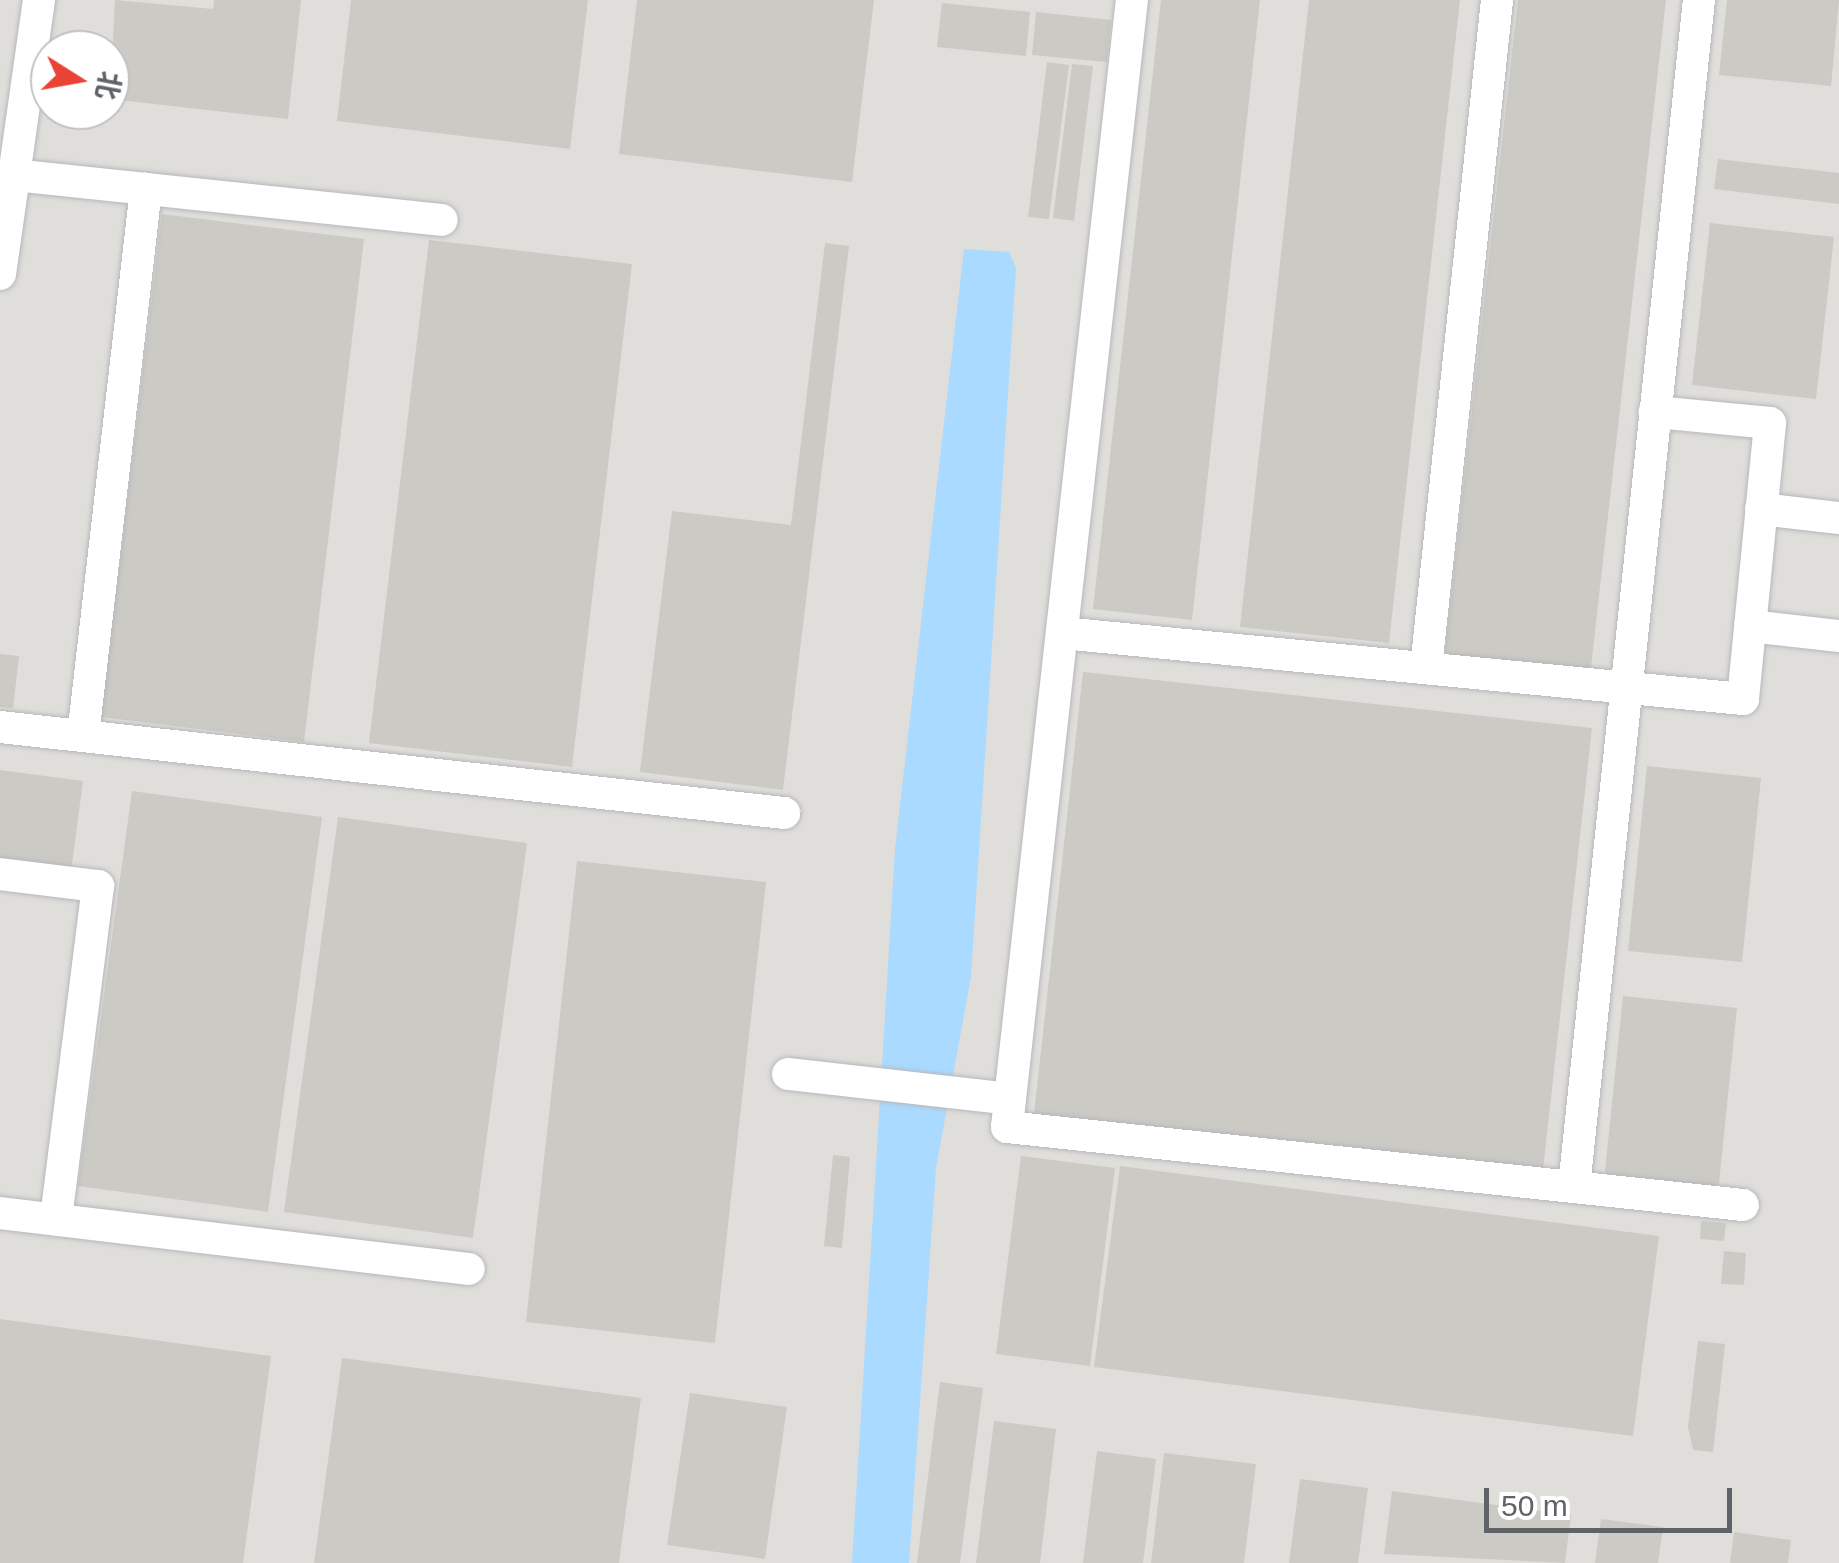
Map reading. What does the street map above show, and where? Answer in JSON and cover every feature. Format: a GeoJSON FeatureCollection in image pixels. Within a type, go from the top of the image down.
{"type":"FeatureCollection","features":[{"type":"Feature","properties":{"kind":"street"},"geometry":{"type":"LineString","coordinates":[[0,274],[39,0]]}},
{"type":"Feature","properties":{"kind":"street"},"geometry":{"type":"LineString","coordinates":[[1132,0],[1007,1127],[1742,1205]]}},
{"type":"Feature","properties":{"kind":"street"},"geometry":{"type":"LineString","coordinates":[[1426,668],[1497,0]]}},
{"type":"Feature","properties":{"kind":"street"},"geometry":{"type":"LineString","coordinates":[[1574,1187],[1699,0]]}},
{"type":"Feature","properties":{"kind":"street"},"geometry":{"type":"LineString","coordinates":[[14,175],[442,220]]}},
{"type":"Feature","properties":{"kind":"street"},"geometry":{"type":"LineString","coordinates":[[83,736],[146,189]]}},
{"type":"Feature","properties":{"kind":"street"},"geometry":{"type":"LineString","coordinates":[[1062,633],[1743,698],[1770,423],[1655,412]]}},
{"type":"Feature","properties":{"kind":"street"},"geometry":{"type":"LineString","coordinates":[[1762,509],[1839,518]]}},
{"type":"Feature","properties":{"kind":"street"},"geometry":{"type":"LineString","coordinates":[[1750,626],[1839,636]]}},
{"type":"Feature","properties":{"kind":"street"},"geometry":{"type":"LineString","coordinates":[[0,727],[784,813]]}},
{"type":"Feature","properties":{"kind":"street"},"geometry":{"type":"LineString","coordinates":[[0,874],[98,886],[56,1220]]}},
{"type":"Feature","properties":{"kind":"street"},"geometry":{"type":"LineString","coordinates":[[788,1074],[1010,1099]]}},
{"type":"Feature","properties":{"kind":"street"},"geometry":{"type":"LineString","coordinates":[[0,1212],[470,1269]]}},
{"type":"Feature","properties":{"kind":"shaded area"},"geometry":{"type":"Polygon","coordinates":[[[0,0],[1839,0],[1839,1563],[0,1563],[0,0]]]}},
{"type":"Feature","properties":{"kind":"water"},"geometry":{"type":"Polygon","coordinates":[[[964,249],[1009,252],[1016,268],[971,977],[936,1168],[909,1563],[852,1563],[895,849],[964,249]]]}},
{"type":"Feature","properties":{"kind":"building"},"geometry":{"type":"Polygon","coordinates":[[[115,0],[213,9],[214,0],[301,0],[288,119],[130,101],[130,30],[113,30],[115,0]]]}},
{"type":"Feature","properties":{"kind":"building"},"geometry":{"type":"Polygon","coordinates":[[[351,0],[588,0],[570,149],[337,121],[351,0]]]}},
{"type":"Feature","properties":{"kind":"building"},"geometry":{"type":"Polygon","coordinates":[[[637,0],[874,0],[852,182],[619,154],[637,0]]]}},
{"type":"Feature","properties":{"kind":"building"},"geometry":{"type":"Polygon","coordinates":[[[1161,0],[1260,0],[1192,620],[1093,609],[1161,0]]]}},
{"type":"Feature","properties":{"kind":"building"},"geometry":{"type":"Polygon","coordinates":[[[1309,0],[1460,0],[1389,643],[1240,627],[1309,0]]]}},
{"type":"Feature","properties":{"kind":"building"},"geometry":{"type":"Polygon","coordinates":[[[1518,0],[1666,0],[1590,676],[1444,660],[1518,0]]]}},
{"type":"Feature","properties":{"kind":"building"},"geometry":{"type":"Polygon","coordinates":[[[1727,0],[1839,0],[1831,86],[1719,75],[1727,0]]]}},
{"type":"Feature","properties":{"kind":"building"},"geometry":{"type":"Polygon","coordinates":[[[942,3],[1030,12],[1026,56],[937,47],[942,3]]]}},
{"type":"Feature","properties":{"kind":"building"},"geometry":{"type":"Polygon","coordinates":[[[1036,12],[1111,20],[1107,62],[1032,55],[1036,12]]]}},
{"type":"Feature","properties":{"kind":"building"},"geometry":{"type":"Polygon","coordinates":[[[1047,62],[1069,65],[1049,219],[1028,217],[1047,62]]]}},
{"type":"Feature","properties":{"kind":"building"},"geometry":{"type":"Polygon","coordinates":[[[1072,64],[1093,66],[1074,221],[1053,218],[1072,64]]]}},
{"type":"Feature","properties":{"kind":"building"},"geometry":{"type":"Polygon","coordinates":[[[1718,159],[1839,173],[1839,204],[1714,189],[1718,159]]]}},
{"type":"Feature","properties":{"kind":"building"},"geometry":{"type":"Polygon","coordinates":[[[162,214],[364,239],[304,742],[101,717],[162,214]]]}},
{"type":"Feature","properties":{"kind":"building"},"geometry":{"type":"Polygon","coordinates":[[[1710,223],[1834,237],[1816,399],[1692,385],[1710,223]]]}},
{"type":"Feature","properties":{"kind":"building"},"geometry":{"type":"Polygon","coordinates":[[[429,240],[632,264],[572,767],[369,743],[429,240]]]}},
{"type":"Feature","properties":{"kind":"building"},"geometry":{"type":"Polygon","coordinates":[[[825,243],[849,246],[783,790],[640,772],[672,511],[791,525],[825,243]]]}},
{"type":"Feature","properties":{"kind":"building"},"geometry":{"type":"Polygon","coordinates":[[[0,654],[19,656],[13,708],[0,707],[0,654]]]}},
{"type":"Feature","properties":{"kind":"building"},"geometry":{"type":"Polygon","coordinates":[[[1083,672],[1592,728],[1542,1179],[1033,1123],[1083,672]]]}},
{"type":"Feature","properties":{"kind":"building"},"geometry":{"type":"Polygon","coordinates":[[[1647,766],[1761,778],[1742,962],[1628,951],[1647,766]]]}},
{"type":"Feature","properties":{"kind":"building"},"geometry":{"type":"Polygon","coordinates":[[[0,770],[83,781],[71,872],[0,862],[0,770]]]}},
{"type":"Feature","properties":{"kind":"building"},"geometry":{"type":"Polygon","coordinates":[[[132,791],[322,817],[268,1212],[78,1186],[132,791]]]}},
{"type":"Feature","properties":{"kind":"building"},"geometry":{"type":"Polygon","coordinates":[[[338,817],[527,843],[473,1238],[284,1212],[338,817]]]}},
{"type":"Feature","properties":{"kind":"building"},"geometry":{"type":"Polygon","coordinates":[[[577,861],[766,882],[715,1343],[526,1322],[577,861]]]}},
{"type":"Feature","properties":{"kind":"building"},"geometry":{"type":"Polygon","coordinates":[[[1623,996],[1737,1008],[1718,1193],[1604,1181],[1623,996]]]}},
{"type":"Feature","properties":{"kind":"building"},"geometry":{"type":"Polygon","coordinates":[[[833,1155],[850,1157],[842,1248],[824,1246],[833,1155]]]}},
{"type":"Feature","properties":{"kind":"building"},"geometry":{"type":"Polygon","coordinates":[[[1021,1156],[1115,1168],[1090,1366],[996,1354],[1021,1156]]]}},
{"type":"Feature","properties":{"kind":"building"},"geometry":{"type":"Polygon","coordinates":[[[1120,1166],[1659,1236],[1633,1436],[1094,1367],[1120,1166]]]}},
{"type":"Feature","properties":{"kind":"building"},"geometry":{"type":"Polygon","coordinates":[[[1701,1221],[1726,1223],[1724,1241],[1700,1239],[1701,1221]]]}},
{"type":"Feature","properties":{"kind":"building"},"geometry":{"type":"Polygon","coordinates":[[[1724,1251],[1746,1253],[1744,1285],[1721,1284],[1724,1251]]]}},
{"type":"Feature","properties":{"kind":"building"},"geometry":{"type":"Polygon","coordinates":[[[0,1319],[271,1356],[243,1563],[0,1563],[0,1319]]]}},
{"type":"Feature","properties":{"kind":"building"},"geometry":{"type":"Polygon","coordinates":[[[1698,1341],[1725,1344],[1713,1452],[1693,1450],[1688,1427],[1698,1341]]]}},
{"type":"Feature","properties":{"kind":"building"},"geometry":{"type":"Polygon","coordinates":[[[342,1358],[641,1398],[619,1563],[314,1563],[342,1358]]]}},
{"type":"Feature","properties":{"kind":"building"},"geometry":{"type":"Polygon","coordinates":[[[940,1382],[983,1388],[960,1563],[917,1563],[940,1382]]]}},
{"type":"Feature","properties":{"kind":"building"},"geometry":{"type":"Polygon","coordinates":[[[690,1393],[787,1407],[765,1559],[667,1545],[690,1393]]]}},
{"type":"Feature","properties":{"kind":"building"},"geometry":{"type":"Polygon","coordinates":[[[994,1421],[1056,1429],[1040,1563],[976,1563],[994,1421]]]}},
{"type":"Feature","properties":{"kind":"building"},"geometry":{"type":"Polygon","coordinates":[[[1097,1451],[1156,1459],[1143,1563],[1083,1563],[1097,1451]]]}},
{"type":"Feature","properties":{"kind":"building"},"geometry":{"type":"Polygon","coordinates":[[[1164,1453],[1256,1464],[1244,1563],[1151,1563],[1164,1453]]]}},
{"type":"Feature","properties":{"kind":"building"},"geometry":{"type":"Polygon","coordinates":[[[1300,1479],[1368,1488],[1358,1563],[1289,1563],[1300,1479]]]}},
{"type":"Feature","properties":{"kind":"building"},"geometry":{"type":"Polygon","coordinates":[[[1392,1491],[1571,1515],[1565,1563],[1384,1554],[1392,1491]]]}},
{"type":"Feature","properties":{"kind":"building"},"geometry":{"type":"Polygon","coordinates":[[[1601,1519],[1663,1527],[1658,1563],[1595,1563],[1601,1519]]]}},
{"type":"Feature","properties":{"kind":"building"},"geometry":{"type":"Polygon","coordinates":[[[1734,1532],[1791,1540],[1788,1563],[1730,1563],[1734,1532]]]}}]}
